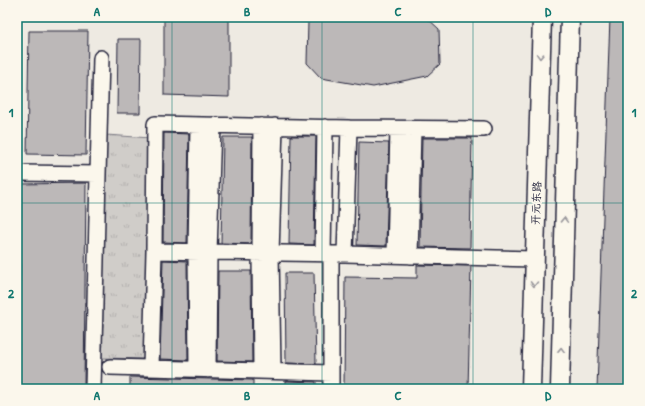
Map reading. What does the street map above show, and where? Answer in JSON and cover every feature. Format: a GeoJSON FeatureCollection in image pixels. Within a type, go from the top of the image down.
{"type":"FeatureCollection","features":[{"type":"Feature","properties":{"kind":"main road","name":"开元东路"},"geometry":{"type":"LineString","coordinates":[[531,389],[542,17]]}},
{"type":"Feature","properties":{"kind":"main road"},"geometry":{"type":"LineString","coordinates":[[560,389],[570,17]]}},
{"type":"Feature","properties":{"kind":"street"},"geometry":{"type":"LineString","coordinates":[[93,389],[101,58]]}},
{"type":"Feature","properties":{"kind":"street"},"geometry":{"type":"LineString","coordinates":[[151,368],[155,124],[398,129],[484,129]]}},
{"type":"Feature","properties":{"kind":"street"},"geometry":{"type":"LineString","coordinates":[[198,125],[203,252],[202,370]]}},
{"type":"Feature","properties":{"kind":"street"},"geometry":{"type":"LineString","coordinates":[[203,252],[213,125]]}},
{"type":"Feature","properties":{"kind":"street"},"geometry":{"type":"LineString","coordinates":[[267,371],[266,253],[268,126]]}},
{"type":"Feature","properties":{"kind":"street"},"geometry":{"type":"LineString","coordinates":[[325,127],[333,254],[331,389]]}},
{"type":"Feature","properties":{"kind":"street"},"geometry":{"type":"LineString","coordinates":[[333,254],[348,128]]}},
{"type":"Feature","properties":{"kind":"street"},"geometry":{"type":"LineString","coordinates":[[395,255],[398,129]]}},
{"type":"Feature","properties":{"kind":"street"},"geometry":{"type":"LineString","coordinates":[[410,256],[413,129]]}},
{"type":"Feature","properties":{"kind":"street"},"geometry":{"type":"LineString","coordinates":[[17,173],[98,174]]}},
{"type":"Feature","properties":{"kind":"street"},"geometry":{"type":"LineString","coordinates":[[154,251],[534,259]]}},
{"type":"Feature","properties":{"kind":"street"},"geometry":{"type":"LineString","coordinates":[[110,367],[331,373]]}},
{"type":"Feature","properties":{"kind":"green space"},"geometry":{"type":"Polygon","coordinates":[[[106,135],[151,138],[148,359],[102,358],[106,135]]]}},
{"type":"Feature","properties":{"kind":"building"},"geometry":{"type":"Polygon","coordinates":[[[164,17],[229,17],[229,97],[164,95],[164,17]]]}},
{"type":"Feature","properties":{"kind":"building"},"geometry":{"type":"Polygon","coordinates":[[[313,17],[426,17],[439,29],[440,64],[427,76],[373,87],[321,78],[307,63],[308,21],[313,17]]]}},
{"type":"Feature","properties":{"kind":"building"},"geometry":{"type":"Polygon","coordinates":[[[610,17],[628,17],[628,389],[597,389],[610,17]]]}},
{"type":"Feature","properties":{"kind":"building"},"geometry":{"type":"Polygon","coordinates":[[[29,31],[88,31],[86,155],[27,154],[29,31]]]}},
{"type":"Feature","properties":{"kind":"building"},"geometry":{"type":"Polygon","coordinates":[[[118,39],[141,39],[140,113],[117,113],[118,39]]]}},
{"type":"Feature","properties":{"kind":"building"},"geometry":{"type":"Polygon","coordinates":[[[164,133],[189,134],[187,243],[163,242],[164,133]]]}},
{"type":"Feature","properties":{"kind":"building"},"geometry":{"type":"Polygon","coordinates":[[[291,136],[316,136],[314,245],[289,244],[291,136]]]}},
{"type":"Feature","properties":{"kind":"building"},"geometry":{"type":"Polygon","coordinates":[[[223,137],[252,137],[251,244],[221,243],[223,137]]]}},
{"type":"Feature","properties":{"kind":"building"},"geometry":{"type":"Polygon","coordinates":[[[422,138],[472,138],[470,248],[420,247],[422,138]]]}},
{"type":"Feature","properties":{"kind":"building"},"geometry":{"type":"Polygon","coordinates":[[[359,142],[389,143],[386,246],[357,245],[359,142]]]}},
{"type":"Feature","properties":{"kind":"building"},"geometry":{"type":"Polygon","coordinates":[[[86,183],[84,389],[18,389],[21,184],[86,183]]]}},
{"type":"Feature","properties":{"kind":"building"},"geometry":{"type":"Polygon","coordinates":[[[163,260],[187,261],[188,360],[160,359],[163,260]]]}},
{"type":"Feature","properties":{"kind":"building"},"geometry":{"type":"Polygon","coordinates":[[[417,265],[471,266],[468,389],[344,389],[345,277],[417,278],[417,265]]]}},
{"type":"Feature","properties":{"kind":"building"},"geometry":{"type":"Polygon","coordinates":[[[218,271],[251,271],[252,362],[217,361],[218,271]]]}},
{"type":"Feature","properties":{"kind":"building"},"geometry":{"type":"Polygon","coordinates":[[[285,273],[314,273],[316,364],[286,363],[285,273]]]}},
{"type":"Feature","properties":{"kind":"building"},"geometry":{"type":"Polygon","coordinates":[[[130,377],[253,380],[253,389],[130,389],[130,377]]]}},
{"type":"Feature","properties":{"kind":"building"},"geometry":{"type":"Polygon","coordinates":[[[286,381],[316,382],[316,389],[286,389],[286,381]]]}}]}
